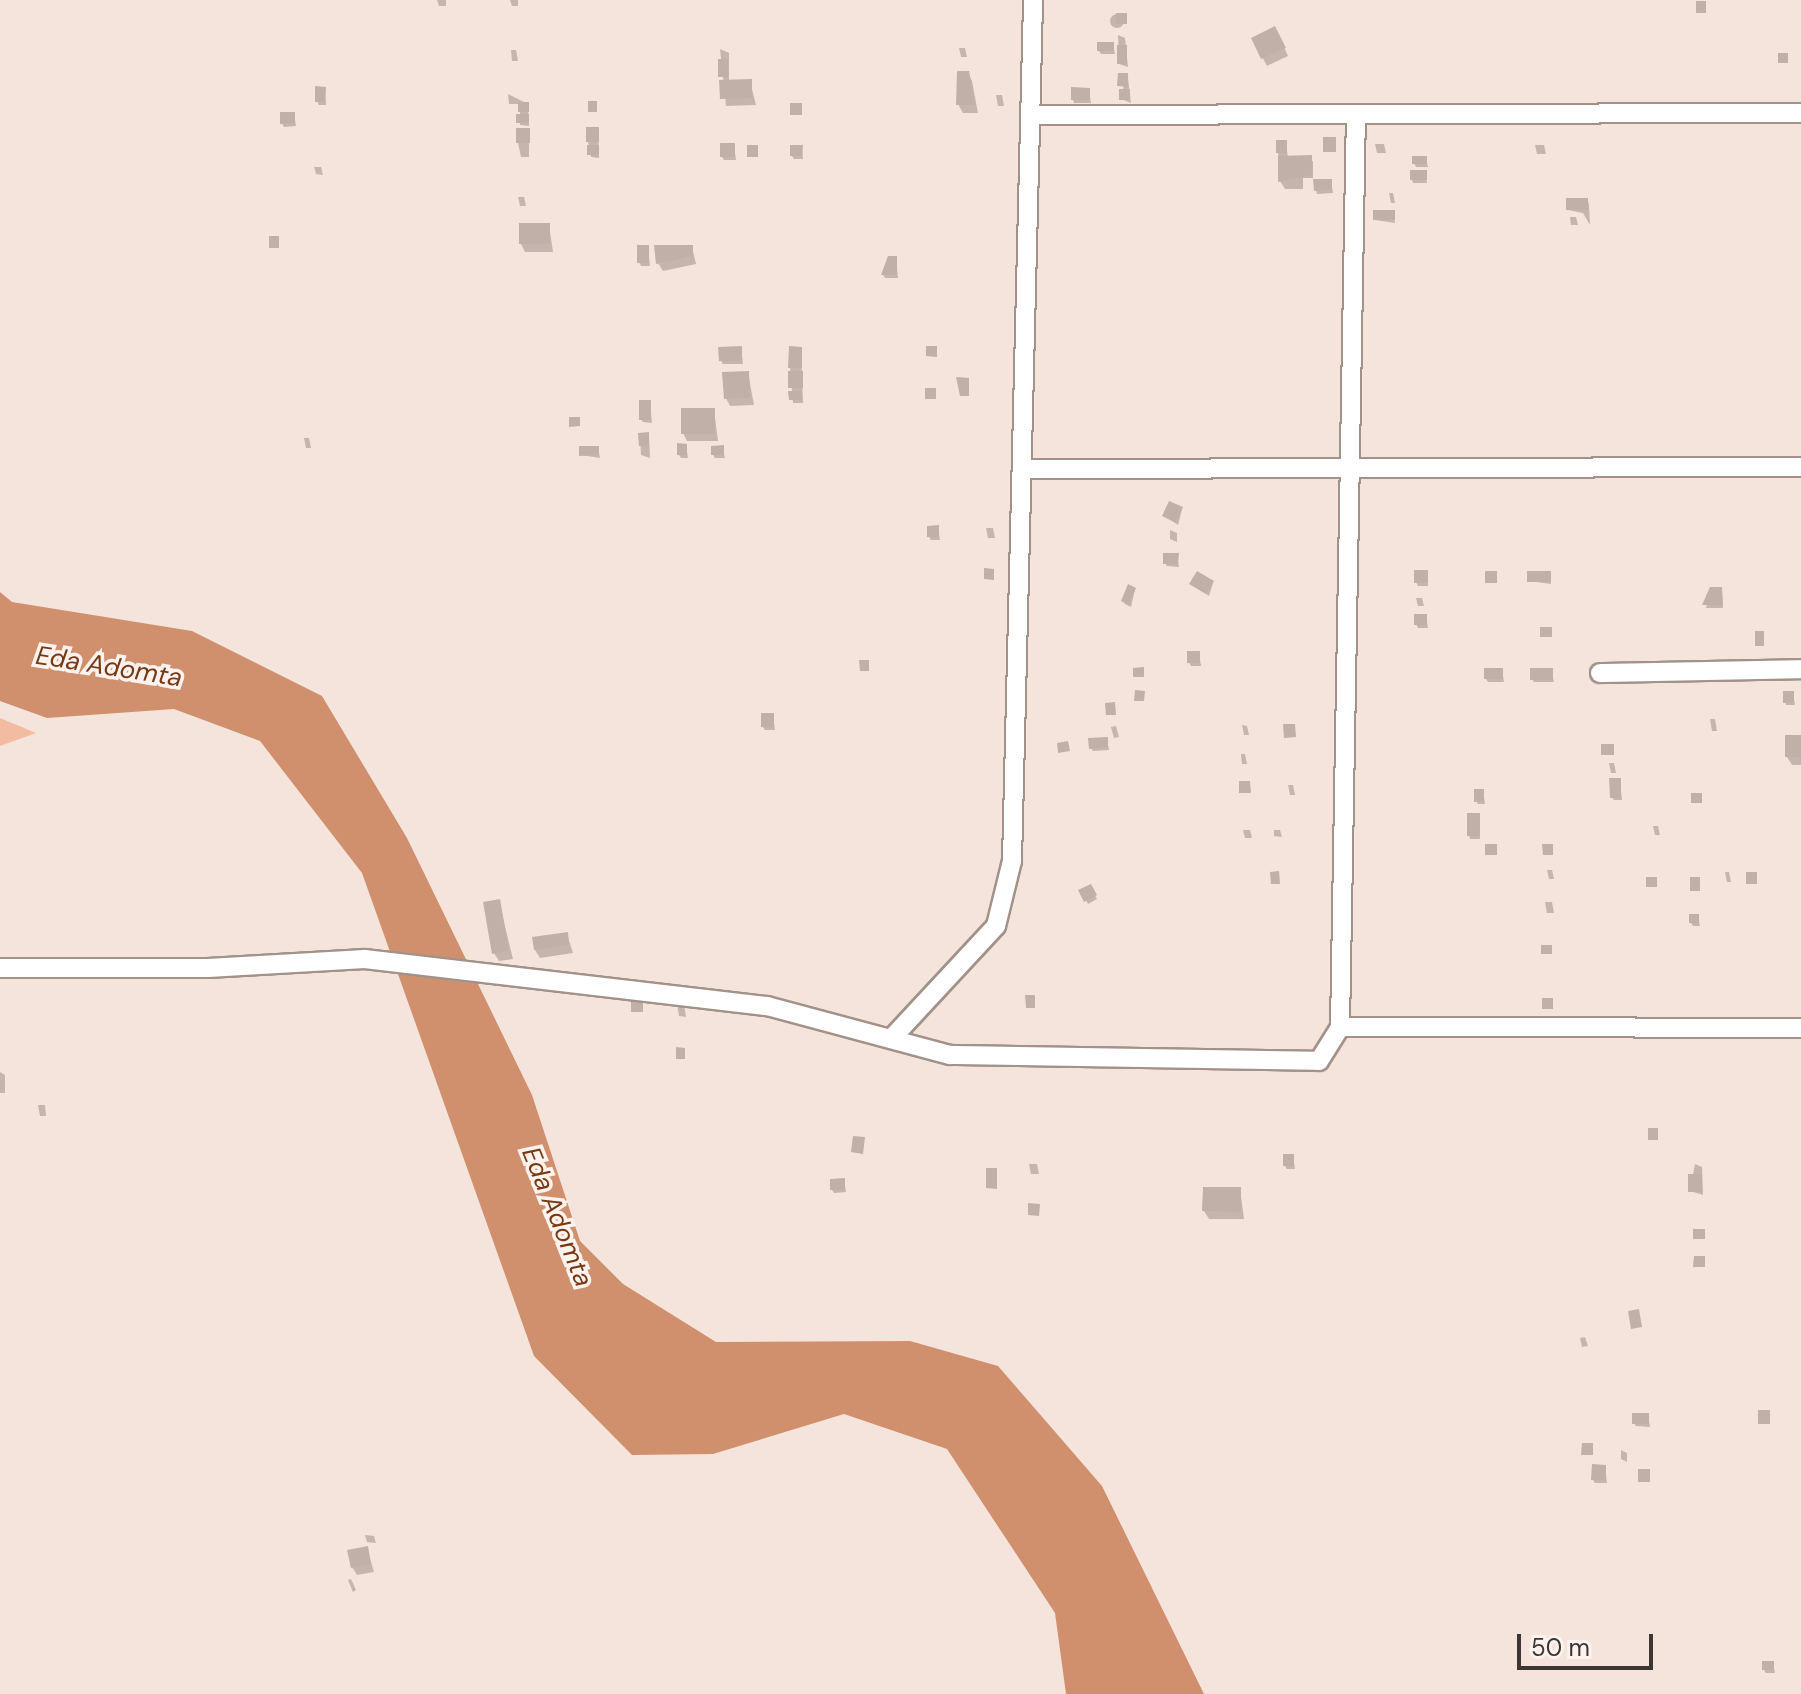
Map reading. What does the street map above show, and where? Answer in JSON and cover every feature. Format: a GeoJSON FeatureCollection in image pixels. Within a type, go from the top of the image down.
{"type":"FeatureCollection","features":[{"type":"Feature","properties":{"kind":"street"},"geometry":{"type":"LineString","coordinates":[[891,1039],[996,926],[1012,861],[1024,469],[1033,0]]}},
{"type":"Feature","properties":{"kind":"street"},"geometry":{"type":"LineString","coordinates":[[1031,115],[1801,113]]}},
{"type":"Feature","properties":{"kind":"street"},"geometry":{"type":"LineString","coordinates":[[0,968],[54,972],[365,959],[767,1006],[950,1055],[1319,1061],[1340,1027],[1356,114]]}},
{"type":"Feature","properties":{"kind":"street"},"geometry":{"type":"LineString","coordinates":[[1024,469],[1801,467]]}},
{"type":"Feature","properties":{"kind":"street"},"geometry":{"type":"LineString","coordinates":[[1600,673],[1801,669]]}},
{"type":"Feature","properties":{"kind":"street"},"geometry":{"type":"LineString","coordinates":[[1340,1027],[1801,1028]]}},
{"type":"Feature","properties":{"kind":"shaded area"},"geometry":{"type":"Polygon","coordinates":[[[0,718],[36,733],[0,746],[0,718]]]}},
{"type":"Feature","properties":{"kind":"water","name":"Eda Adomta"},"geometry":{"type":"Polygon","coordinates":[[[0,592],[12,602],[192,631],[322,696],[407,838],[532,1095],[580,1241],[623,1284],[716,1342],[910,1341],[998,1366],[1102,1486],[1204,1694],[1066,1694],[1055,1613],[947,1449],[844,1414],[713,1454],[632,1455],[534,1356],[362,873],[260,741],[174,709],[47,718],[0,701],[0,592]]]}},
{"type":"Feature","properties":{"kind":"building"},"geometry":{"type":"Polygon","coordinates":[[[1696,1],[1706,1],[1706,13],[1696,13],[1696,1]]]}},
{"type":"Feature","properties":{"kind":"building"},"geometry":{"type":"Polygon","coordinates":[[[1116,13],[1127,13],[1127,24],[1116,24],[1116,13]]]}},
{"type":"Feature","properties":{"kind":"building"},"geometry":{"type":"Polygon","coordinates":[[[1275,26],[1286,48],[1261,59],[1251,38],[1275,26]]]}},
{"type":"Feature","properties":{"kind":"building"},"geometry":{"type":"Polygon","coordinates":[[[1097,42],[1114,42],[1114,51],[1097,51],[1097,42]]]}},
{"type":"Feature","properties":{"kind":"building"},"geometry":{"type":"Polygon","coordinates":[[[1117,45],[1127,45],[1127,64],[1117,64],[1117,45]]]}},
{"type":"Feature","properties":{"kind":"building"},"geometry":{"type":"Polygon","coordinates":[[[1778,53],[1788,53],[1788,63],[1778,63],[1778,53]]]}},
{"type":"Feature","properties":{"kind":"building"},"geometry":{"type":"Polygon","coordinates":[[[718,59],[728,59],[728,77],[718,77],[718,59]]]}},
{"type":"Feature","properties":{"kind":"building"},"geometry":{"type":"Polygon","coordinates":[[[957,71],[969,71],[975,105],[956,105],[957,71]]]}},
{"type":"Feature","properties":{"kind":"building"},"geometry":{"type":"Polygon","coordinates":[[[1118,73],[1128,73],[1128,87],[1117,86],[1118,73]]]}},
{"type":"Feature","properties":{"kind":"building"},"geometry":{"type":"Polygon","coordinates":[[[752,79],[752,98],[720,99],[719,80],[752,79]]]}},
{"type":"Feature","properties":{"kind":"building"},"geometry":{"type":"Polygon","coordinates":[[[315,86],[326,87],[325,102],[315,102],[315,86]]]}},
{"type":"Feature","properties":{"kind":"building"},"geometry":{"type":"Polygon","coordinates":[[[1071,87],[1090,88],[1090,100],[1071,100],[1071,87]]]}},
{"type":"Feature","properties":{"kind":"building"},"geometry":{"type":"Polygon","coordinates":[[[1119,89],[1130,89],[1130,100],[1119,100],[1119,89]]]}},
{"type":"Feature","properties":{"kind":"building"},"geometry":{"type":"Polygon","coordinates":[[[588,101],[597,101],[597,112],[588,112],[588,101]]]}},
{"type":"Feature","properties":{"kind":"building"},"geometry":{"type":"Polygon","coordinates":[[[518,102],[529,102],[529,112],[518,112],[518,102]]]}},
{"type":"Feature","properties":{"kind":"building"},"geometry":{"type":"Polygon","coordinates":[[[790,103],[802,103],[802,115],[790,115],[790,103]]]}},
{"type":"Feature","properties":{"kind":"building"},"geometry":{"type":"Polygon","coordinates":[[[280,112],[295,112],[295,123],[280,124],[280,112]]]}},
{"type":"Feature","properties":{"kind":"building"},"geometry":{"type":"Polygon","coordinates":[[[516,114],[529,114],[529,123],[516,123],[516,114]]]}},
{"type":"Feature","properties":{"kind":"building"},"geometry":{"type":"Polygon","coordinates":[[[586,127],[599,127],[599,142],[586,142],[586,127]]]}},
{"type":"Feature","properties":{"kind":"building"},"geometry":{"type":"Polygon","coordinates":[[[516,128],[530,128],[530,143],[516,143],[516,128]]]}},
{"type":"Feature","properties":{"kind":"building"},"geometry":{"type":"Polygon","coordinates":[[[1323,137],[1336,137],[1336,152],[1323,152],[1323,137]]]}},
{"type":"Feature","properties":{"kind":"building"},"geometry":{"type":"Polygon","coordinates":[[[1276,140],[1287,140],[1287,153],[1276,153],[1276,140]]]}},
{"type":"Feature","properties":{"kind":"building"},"geometry":{"type":"Polygon","coordinates":[[[720,143],[735,143],[735,157],[720,157],[720,143]]]}},
{"type":"Feature","properties":{"kind":"building"},"geometry":{"type":"Polygon","coordinates":[[[587,145],[599,145],[599,155],[587,155],[587,145]]]}},
{"type":"Feature","properties":{"kind":"building"},"geometry":{"type":"Polygon","coordinates":[[[747,145],[758,145],[758,157],[747,157],[747,145]]]}},
{"type":"Feature","properties":{"kind":"building"},"geometry":{"type":"Polygon","coordinates":[[[790,145],[803,145],[802,156],[790,156],[790,145]]]}},
{"type":"Feature","properties":{"kind":"building"},"geometry":{"type":"Polygon","coordinates":[[[1312,155],[1312,175],[1278,182],[1278,156],[1312,155]]]}},
{"type":"Feature","properties":{"kind":"building"},"geometry":{"type":"Polygon","coordinates":[[[1412,156],[1427,156],[1427,164],[1412,164],[1412,156]]]}},
{"type":"Feature","properties":{"kind":"building"},"geometry":{"type":"Polygon","coordinates":[[[1410,170],[1427,170],[1427,180],[1410,180],[1410,170]]]}},
{"type":"Feature","properties":{"kind":"building"},"geometry":{"type":"Polygon","coordinates":[[[1313,179],[1332,179],[1332,190],[1314,191],[1313,179]]]}},
{"type":"Feature","properties":{"kind":"building"},"geometry":{"type":"Polygon","coordinates":[[[1566,198],[1588,198],[1588,210],[1566,210],[1566,198]]]}},
{"type":"Feature","properties":{"kind":"building"},"geometry":{"type":"Polygon","coordinates":[[[1373,210],[1395,210],[1395,220],[1373,220],[1373,210]]]}},
{"type":"Feature","properties":{"kind":"building"},"geometry":{"type":"Polygon","coordinates":[[[519,223],[550,223],[550,244],[519,244],[519,223]]]}},
{"type":"Feature","properties":{"kind":"building"},"geometry":{"type":"Polygon","coordinates":[[[269,236],[279,236],[279,248],[269,248],[269,236]]]}},
{"type":"Feature","properties":{"kind":"building"},"geometry":{"type":"Polygon","coordinates":[[[637,245],[649,245],[649,263],[637,263],[637,245]]]}},
{"type":"Feature","properties":{"kind":"building"},"geometry":{"type":"Polygon","coordinates":[[[654,245],[693,245],[693,256],[656,264],[654,245]]]}},
{"type":"Feature","properties":{"kind":"building"},"geometry":{"type":"Polygon","coordinates":[[[888,256],[897,256],[897,275],[881,275],[888,256]]]}},
{"type":"Feature","properties":{"kind":"building"},"geometry":{"type":"Polygon","coordinates":[[[742,346],[742,361],[719,361],[718,347],[742,346]]]}},
{"type":"Feature","properties":{"kind":"building"},"geometry":{"type":"Polygon","coordinates":[[[789,346],[802,347],[802,368],[788,368],[789,346]]]}},
{"type":"Feature","properties":{"kind":"building"},"geometry":{"type":"Polygon","coordinates":[[[926,346],[937,346],[937,357],[926,356],[926,346]]]}},
{"type":"Feature","properties":{"kind":"building"},"geometry":{"type":"Polygon","coordinates":[[[749,371],[750,398],[724,399],[722,372],[749,371]]]}},
{"type":"Feature","properties":{"kind":"building"},"geometry":{"type":"Polygon","coordinates":[[[788,371],[803,371],[803,388],[788,388],[788,371]]]}},
{"type":"Feature","properties":{"kind":"building"},"geometry":{"type":"Polygon","coordinates":[[[956,377],[969,378],[969,396],[960,396],[956,377]]]}},
{"type":"Feature","properties":{"kind":"building"},"geometry":{"type":"Polygon","coordinates":[[[925,388],[936,388],[936,399],[925,399],[925,388]]]}},
{"type":"Feature","properties":{"kind":"building"},"geometry":{"type":"Polygon","coordinates":[[[788,391],[802,391],[802,400],[789,400],[788,391]]]}},
{"type":"Feature","properties":{"kind":"building"},"geometry":{"type":"Polygon","coordinates":[[[639,400],[651,400],[651,420],[639,420],[639,400]]]}},
{"type":"Feature","properties":{"kind":"building"},"geometry":{"type":"Polygon","coordinates":[[[681,408],[715,408],[715,434],[681,434],[681,408]]]}},
{"type":"Feature","properties":{"kind":"building"},"geometry":{"type":"Polygon","coordinates":[[[569,417],[580,417],[580,426],[569,427],[569,417]]]}},
{"type":"Feature","properties":{"kind":"building"},"geometry":{"type":"Polygon","coordinates":[[[649,432],[649,445],[639,446],[638,433],[649,432]]]}},
{"type":"Feature","properties":{"kind":"building"},"geometry":{"type":"Polygon","coordinates":[[[677,443],[687,444],[687,455],[677,455],[677,443]]]}},
{"type":"Feature","properties":{"kind":"building"},"geometry":{"type":"Polygon","coordinates":[[[724,445],[724,455],[711,455],[711,446],[724,445]]]}},
{"type":"Feature","properties":{"kind":"building"},"geometry":{"type":"Polygon","coordinates":[[[579,446],[599,446],[599,455],[579,456],[579,446]]]}},
{"type":"Feature","properties":{"kind":"building"},"geometry":{"type":"Polygon","coordinates":[[[1169,501],[1183,507],[1176,523],[1162,516],[1169,501]]]}},
{"type":"Feature","properties":{"kind":"building"},"geometry":{"type":"Polygon","coordinates":[[[939,525],[939,537],[927,537],[927,526],[939,525]]]}},
{"type":"Feature","properties":{"kind":"building"},"geometry":{"type":"Polygon","coordinates":[[[1163,553],[1179,553],[1178,564],[1163,564],[1163,553]]]}},
{"type":"Feature","properties":{"kind":"building"},"geometry":{"type":"Polygon","coordinates":[[[984,568],[994,569],[994,580],[984,579],[984,568]]]}},
{"type":"Feature","properties":{"kind":"building"},"geometry":{"type":"Polygon","coordinates":[[[1414,570],[1428,570],[1428,583],[1414,583],[1414,570]]]}},
{"type":"Feature","properties":{"kind":"building"},"geometry":{"type":"Polygon","coordinates":[[[1197,571],[1214,581],[1206,594],[1189,584],[1197,571]]]}},
{"type":"Feature","properties":{"kind":"building"},"geometry":{"type":"Polygon","coordinates":[[[1485,571],[1497,571],[1497,583],[1485,583],[1485,571]]]}},
{"type":"Feature","properties":{"kind":"building"},"geometry":{"type":"Polygon","coordinates":[[[1527,571],[1551,571],[1551,582],[1527,582],[1527,571]]]}},
{"type":"Feature","properties":{"kind":"building"},"geometry":{"type":"Polygon","coordinates":[[[1128,584],[1136,588],[1129,605],[1121,601],[1128,584]]]}},
{"type":"Feature","properties":{"kind":"building"},"geometry":{"type":"Polygon","coordinates":[[[1710,587],[1722,587],[1723,605],[1702,605],[1710,587]]]}},
{"type":"Feature","properties":{"kind":"building"},"geometry":{"type":"Polygon","coordinates":[[[1414,614],[1427,614],[1427,625],[1414,625],[1414,614]]]}},
{"type":"Feature","properties":{"kind":"building"},"geometry":{"type":"Polygon","coordinates":[[[1540,627],[1552,627],[1552,637],[1540,637],[1540,627]]]}},
{"type":"Feature","properties":{"kind":"building"},"geometry":{"type":"Polygon","coordinates":[[[1755,631],[1764,631],[1764,646],[1755,646],[1755,631]]]}},
{"type":"Feature","properties":{"kind":"building"},"geometry":{"type":"Polygon","coordinates":[[[1187,651],[1200,651],[1200,663],[1187,663],[1187,651]]]}},
{"type":"Feature","properties":{"kind":"building"},"geometry":{"type":"Polygon","coordinates":[[[859,660],[869,660],[869,671],[860,671],[859,660]]]}},
{"type":"Feature","properties":{"kind":"building"},"geometry":{"type":"Polygon","coordinates":[[[1144,667],[1144,677],[1133,677],[1133,668],[1144,667]]]}},
{"type":"Feature","properties":{"kind":"building"},"geometry":{"type":"Polygon","coordinates":[[[1484,668],[1503,668],[1503,679],[1484,679],[1484,668]]]}},
{"type":"Feature","properties":{"kind":"building"},"geometry":{"type":"Polygon","coordinates":[[[1530,668],[1553,668],[1553,680],[1530,680],[1530,668]]]}},
{"type":"Feature","properties":{"kind":"building"},"geometry":{"type":"Polygon","coordinates":[[[1135,690],[1145,691],[1144,701],[1134,701],[1135,690]]]}},
{"type":"Feature","properties":{"kind":"building"},"geometry":{"type":"Polygon","coordinates":[[[1783,691],[1794,691],[1794,702],[1783,703],[1783,691]]]}},
{"type":"Feature","properties":{"kind":"building"},"geometry":{"type":"Polygon","coordinates":[[[1115,702],[1116,715],[1106,715],[1105,703],[1115,702]]]}},
{"type":"Feature","properties":{"kind":"building"},"geometry":{"type":"Polygon","coordinates":[[[761,713],[774,713],[774,727],[761,727],[761,713]]]}},
{"type":"Feature","properties":{"kind":"building"},"geometry":{"type":"Polygon","coordinates":[[[1283,724],[1295,724],[1296,737],[1284,738],[1283,724]]]}},
{"type":"Feature","properties":{"kind":"building"},"geometry":{"type":"Polygon","coordinates":[[[1785,735],[1801,735],[1801,757],[1785,757],[1785,735]]]}},
{"type":"Feature","properties":{"kind":"building"},"geometry":{"type":"Polygon","coordinates":[[[1108,737],[1108,747],[1089,749],[1088,738],[1108,737]]]}},
{"type":"Feature","properties":{"kind":"building"},"geometry":{"type":"Polygon","coordinates":[[[1068,741],[1070,751],[1058,753],[1057,743],[1068,741]]]}},
{"type":"Feature","properties":{"kind":"building"},"geometry":{"type":"Polygon","coordinates":[[[1601,744],[1614,744],[1614,755],[1601,755],[1601,744]]]}},
{"type":"Feature","properties":{"kind":"building"},"geometry":{"type":"Polygon","coordinates":[[[1609,778],[1621,778],[1621,798],[1610,798],[1609,778]]]}},
{"type":"Feature","properties":{"kind":"building"},"geometry":{"type":"Polygon","coordinates":[[[1239,781],[1250,781],[1251,793],[1239,793],[1239,781]]]}},
{"type":"Feature","properties":{"kind":"building"},"geometry":{"type":"Polygon","coordinates":[[[1474,789],[1484,789],[1484,801],[1474,802],[1474,789]]]}},
{"type":"Feature","properties":{"kind":"building"},"geometry":{"type":"Polygon","coordinates":[[[1691,793],[1702,793],[1702,803],[1691,803],[1691,793]]]}},
{"type":"Feature","properties":{"kind":"building"},"geometry":{"type":"Polygon","coordinates":[[[1467,813],[1480,813],[1480,836],[1467,836],[1467,813]]]}},
{"type":"Feature","properties":{"kind":"building"},"geometry":{"type":"Polygon","coordinates":[[[1485,844],[1497,844],[1497,855],[1485,855],[1485,844]]]}},
{"type":"Feature","properties":{"kind":"building"},"geometry":{"type":"Polygon","coordinates":[[[1542,844],[1553,844],[1553,855],[1543,855],[1542,844]]]}},
{"type":"Feature","properties":{"kind":"building"},"geometry":{"type":"Polygon","coordinates":[[[1279,871],[1280,884],[1271,884],[1270,872],[1279,871]]]}},
{"type":"Feature","properties":{"kind":"building"},"geometry":{"type":"Polygon","coordinates":[[[1746,872],[1757,872],[1757,884],[1746,884],[1746,872]]]}},
{"type":"Feature","properties":{"kind":"building"},"geometry":{"type":"Polygon","coordinates":[[[1646,877],[1657,877],[1657,887],[1646,887],[1646,877]]]}},
{"type":"Feature","properties":{"kind":"building"},"geometry":{"type":"Polygon","coordinates":[[[1690,877],[1700,877],[1700,891],[1690,891],[1690,877]]]}},
{"type":"Feature","properties":{"kind":"building"},"geometry":{"type":"Polygon","coordinates":[[[1091,884],[1097,895],[1084,902],[1078,890],[1091,884]]]}},
{"type":"Feature","properties":{"kind":"building"},"geometry":{"type":"Polygon","coordinates":[[[500,899],[509,951],[492,954],[483,902],[500,899]]]}},
{"type":"Feature","properties":{"kind":"building"},"geometry":{"type":"Polygon","coordinates":[[[1689,914],[1699,914],[1699,923],[1689,923],[1689,914]]]}},
{"type":"Feature","properties":{"kind":"building"},"geometry":{"type":"Polygon","coordinates":[[[568,932],[569,945],[534,950],[532,937],[568,932]]]}},
{"type":"Feature","properties":{"kind":"building"},"geometry":{"type":"Polygon","coordinates":[[[1541,945],[1552,945],[1552,954],[1541,954],[1541,945]]]}},
{"type":"Feature","properties":{"kind":"building"},"geometry":{"type":"Polygon","coordinates":[[[1025,995],[1035,995],[1035,1008],[1026,1008],[1025,995]]]}},
{"type":"Feature","properties":{"kind":"building"},"geometry":{"type":"Polygon","coordinates":[[[1542,998],[1553,998],[1553,1009],[1542,1009],[1542,998]]]}},
{"type":"Feature","properties":{"kind":"building"},"geometry":{"type":"Polygon","coordinates":[[[631,1001],[643,1001],[643,1012],[631,1012],[631,1001]]]}},
{"type":"Feature","properties":{"kind":"building"},"geometry":{"type":"Polygon","coordinates":[[[676,1047],[685,1048],[685,1059],[676,1059],[676,1047]]]}},
{"type":"Feature","properties":{"kind":"building"},"geometry":{"type":"Polygon","coordinates":[[[1648,1128],[1658,1128],[1658,1140],[1648,1140],[1648,1128]]]}},
{"type":"Feature","properties":{"kind":"building"},"geometry":{"type":"Polygon","coordinates":[[[853,1136],[865,1137],[863,1154],[851,1152],[853,1136]]]}},
{"type":"Feature","properties":{"kind":"building"},"geometry":{"type":"Polygon","coordinates":[[[1283,1154],[1294,1154],[1294,1166],[1283,1166],[1283,1154]]]}},
{"type":"Feature","properties":{"kind":"building"},"geometry":{"type":"Polygon","coordinates":[[[986,1168],[997,1168],[997,1189],[986,1188],[986,1168]]]}},
{"type":"Feature","properties":{"kind":"building"},"geometry":{"type":"Polygon","coordinates":[[[1688,1174],[1702,1174],[1702,1192],[1688,1192],[1688,1174]]]}},
{"type":"Feature","properties":{"kind":"building"},"geometry":{"type":"Polygon","coordinates":[[[845,1178],[845,1190],[830,1190],[830,1179],[845,1178]]]}},
{"type":"Feature","properties":{"kind":"building"},"geometry":{"type":"Polygon","coordinates":[[[1203,1187],[1241,1187],[1241,1212],[1202,1211],[1203,1187]]]}},
{"type":"Feature","properties":{"kind":"building"},"geometry":{"type":"Polygon","coordinates":[[[1028,1203],[1040,1204],[1039,1216],[1028,1215],[1028,1203]]]}},
{"type":"Feature","properties":{"kind":"building"},"geometry":{"type":"Polygon","coordinates":[[[1693,1229],[1705,1229],[1705,1239],[1693,1239],[1693,1229]]]}},
{"type":"Feature","properties":{"kind":"building"},"geometry":{"type":"Polygon","coordinates":[[[1694,1256],[1705,1256],[1705,1267],[1693,1267],[1694,1256]]]}},
{"type":"Feature","properties":{"kind":"building"},"geometry":{"type":"Polygon","coordinates":[[[1639,1309],[1642,1327],[1631,1329],[1628,1311],[1639,1309]]]}},
{"type":"Feature","properties":{"kind":"building"},"geometry":{"type":"Polygon","coordinates":[[[1758,1410],[1770,1410],[1770,1424],[1758,1424],[1758,1410]]]}},
{"type":"Feature","properties":{"kind":"building"},"geometry":{"type":"Polygon","coordinates":[[[1632,1413],[1649,1413],[1649,1424],[1632,1424],[1632,1413]]]}},
{"type":"Feature","properties":{"kind":"building"},"geometry":{"type":"Polygon","coordinates":[[[1582,1443],[1593,1443],[1593,1455],[1581,1455],[1582,1443]]]}},
{"type":"Feature","properties":{"kind":"building"},"geometry":{"type":"Polygon","coordinates":[[[1592,1464],[1606,1465],[1606,1480],[1591,1480],[1592,1464]]]}},
{"type":"Feature","properties":{"kind":"building"},"geometry":{"type":"Polygon","coordinates":[[[1638,1469],[1650,1469],[1650,1482],[1638,1482],[1638,1469]]]}},
{"type":"Feature","properties":{"kind":"building"},"geometry":{"type":"Polygon","coordinates":[[[368,1546],[371,1564],[351,1568],[347,1550],[368,1546]]]}},
{"type":"Feature","properties":{"kind":"building"},"geometry":{"type":"Polygon","coordinates":[[[1762,1661],[1774,1661],[1774,1670],[1762,1670],[1762,1661]]]}}]}
